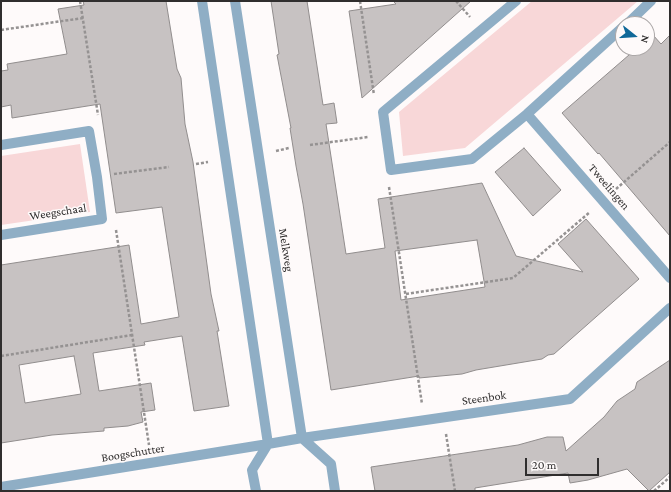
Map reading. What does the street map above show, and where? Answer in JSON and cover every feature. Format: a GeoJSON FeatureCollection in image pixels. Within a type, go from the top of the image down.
{"type":"FeatureCollection","features":[{"type":"Feature","properties":{"kind":"street"},"geometry":{"type":"LineString","coordinates":[[202,1],[268,444],[252,470],[256,491]]}},
{"type":"Feature","properties":{"kind":"street","name":"Melkweg"},"geometry":{"type":"LineString","coordinates":[[235,1],[302,438]]}},
{"type":"Feature","properties":{"kind":"street"},"geometry":{"type":"LineString","coordinates":[[516,1],[383,112],[391,170],[472,159],[527,114],[615,34]]}},
{"type":"Feature","properties":{"kind":"street"},"geometry":{"type":"LineString","coordinates":[[635,16],[651,1]]}},
{"type":"Feature","properties":{"kind":"street","name":"Tweelingen"},"geometry":{"type":"LineString","coordinates":[[527,114],[604,200],[670,278]]}},
{"type":"Feature","properties":{"kind":"street"},"geometry":{"type":"LineString","coordinates":[[1,145],[89,131]]}},
{"type":"Feature","properties":{"kind":"street","name":"Weegschaal"},"geometry":{"type":"LineString","coordinates":[[1,235],[102,219],[97,176],[89,131]]}},
{"type":"Feature","properties":{"kind":"street","name":"Steenbok"},"geometry":{"type":"LineString","coordinates":[[268,444],[570,399],[670,308]]}},
{"type":"Feature","properties":{"kind":"street"},"geometry":{"type":"LineString","coordinates":[[302,438],[331,464],[335,491]]}},
{"type":"Feature","properties":{"kind":"street","name":"Boogschutter"},"geometry":{"type":"LineString","coordinates":[[1,487],[268,444]]}},
{"type":"Feature","properties":{"kind":"path"},"geometry":{"type":"LineString","coordinates":[[80,1],[98,116],[89,131]]}},
{"type":"Feature","properties":{"kind":"path"},"geometry":{"type":"LineString","coordinates":[[360,1],[376,111],[383,112]]}},
{"type":"Feature","properties":{"kind":"path"},"geometry":{"type":"LineString","coordinates":[[1,30],[83,18]]}},
{"type":"Feature","properties":{"kind":"path"},"geometry":{"type":"LineString","coordinates":[[310,145],[387,134]]}},
{"type":"Feature","properties":{"kind":"path"},"geometry":{"type":"LineString","coordinates":[[406,294],[513,278],[670,142]]}},
{"type":"Feature","properties":{"kind":"path"},"geometry":{"type":"LineString","coordinates":[[97,176],[169,167]]}},
{"type":"Feature","properties":{"kind":"path"},"geometry":{"type":"LineString","coordinates":[[391,170],[387,175],[424,420]]}},
{"type":"Feature","properties":{"kind":"path"},"geometry":{"type":"LineString","coordinates":[[102,219],[116,230],[152,463]]}},
{"type":"Feature","properties":{"kind":"path"},"geometry":{"type":"LineString","coordinates":[[1,356],[132,335]]}},
{"type":"Feature","properties":{"kind":"path"},"geometry":{"type":"LineString","coordinates":[[444,417],[455,491]]}},
{"type":"Feature","properties":{"kind":"path"},"geometry":{"type":"LineString","coordinates":[[654,491],[670,477]]}},
{"type":"Feature","properties":{"kind":"shaded area"},"geometry":{"type":"Polygon","coordinates":[[[532,1],[638,1],[620,16],[615,16],[615,21],[465,148],[403,156],[399,112],[532,1]]]}},
{"type":"Feature","properties":{"kind":"shaded area"},"geometry":{"type":"Polygon","coordinates":[[[80,144],[90,212],[1,225],[1,156],[80,144]]]}},
{"type":"Feature","properties":{"kind":"building"},"geometry":{"type":"Polygon","coordinates":[[[83,1],[166,1],[177,69],[181,78],[185,124],[193,162],[211,294],[219,331],[217,331],[229,406],[194,411],[182,336],[144,342],[145,345],[93,353],[99,391],[151,383],[155,410],[141,412],[143,422],[128,426],[104,428],[104,431],[52,435],[1,443],[1,265],[129,245],[141,324],[179,317],[162,207],[116,213],[100,104],[12,118],[11,105],[1,107],[1,71],[8,70],[7,64],[67,54],[58,9],[84,5],[83,1]],[[74,356],[19,365],[25,403],[81,394],[74,356]]]}},
{"type":"Feature","properties":{"kind":"building"},"geometry":{"type":"Polygon","coordinates":[[[271,1],[307,1],[323,105],[334,103],[337,123],[326,124],[346,254],[385,248],[378,199],[482,183],[516,256],[583,272],[558,244],[586,219],[639,279],[554,354],[548,355],[542,359],[476,370],[462,374],[419,378],[419,376],[331,390],[291,128],[277,55],[279,54],[271,1]],[[477,240],[395,251],[401,300],[485,287],[477,240]]]}},
{"type":"Feature","properties":{"kind":"building"},"geometry":{"type":"Polygon","coordinates":[[[393,1],[471,1],[362,98],[349,11],[396,4],[393,1]]]}},
{"type":"Feature","properties":{"kind":"building"},"geometry":{"type":"Polygon","coordinates":[[[670,35],[670,236],[599,153],[598,154],[562,113],[628,56],[655,56],[655,37],[661,44],[670,35]]]}},
{"type":"Feature","properties":{"kind":"building"},"geometry":{"type":"Polygon","coordinates":[[[524,148],[561,190],[533,216],[495,172],[524,148]]]}},
{"type":"Feature","properties":{"kind":"building"},"geometry":{"type":"Polygon","coordinates":[[[670,360],[670,472],[649,491],[627,469],[588,480],[570,483],[568,473],[475,488],[475,491],[375,491],[371,467],[518,445],[547,437],[563,437],[566,451],[604,417],[617,401],[635,389],[637,382],[670,360]]]}}]}
